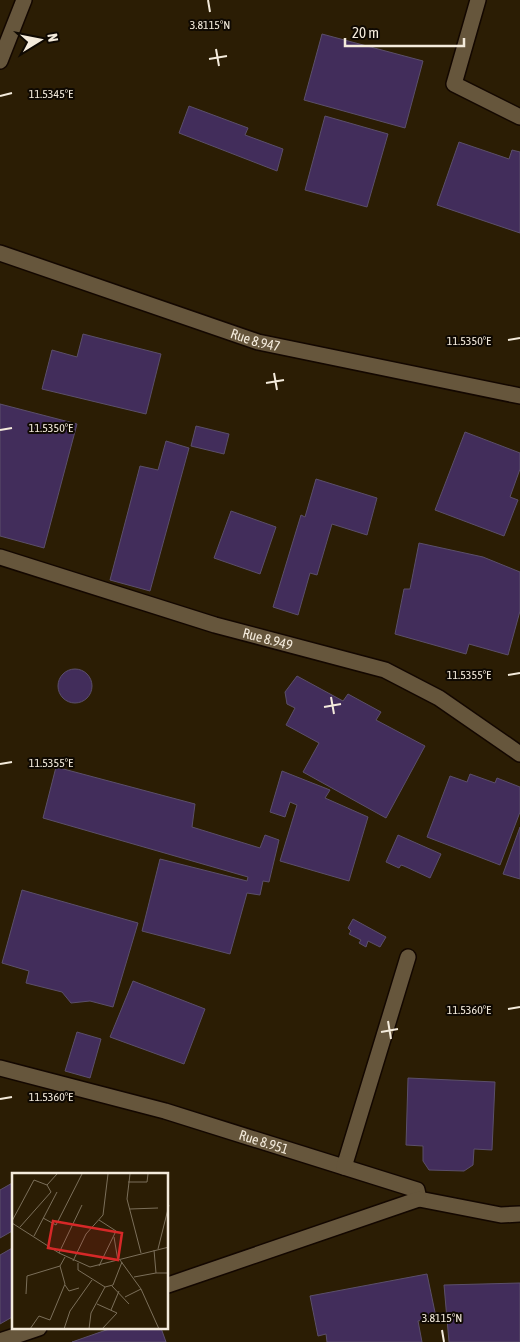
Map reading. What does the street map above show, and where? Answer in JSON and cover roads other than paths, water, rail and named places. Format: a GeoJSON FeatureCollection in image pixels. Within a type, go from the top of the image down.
{"type":"FeatureCollection","features":[{"type":"Feature","properties":{"kind":"street"},"geometry":{"type":"LineString","coordinates":[[0,61],[24,0]]}},
{"type":"Feature","properties":{"kind":"street"},"geometry":{"type":"LineString","coordinates":[[478,0],[454,84],[520,117]]}},
{"type":"Feature","properties":{"kind":"street","name":"Rue 8.947"},"geometry":{"type":"LineString","coordinates":[[0,254],[258,342],[520,396]]}},
{"type":"Feature","properties":{"kind":"street","name":"Rue 8.949"},"geometry":{"type":"LineString","coordinates":[[0,557],[216,625],[384,670],[439,698],[520,754]]}},
{"type":"Feature","properties":{"kind":"street"},"geometry":{"type":"LineString","coordinates":[[344,1167],[408,957]]}},
{"type":"Feature","properties":{"kind":"street","name":"Rue 8.951"},"geometry":{"type":"LineString","coordinates":[[0,1068],[165,1111],[417,1190],[419,1199],[501,1215],[520,1214]]}},
{"type":"Feature","properties":{"kind":"street"},"geometry":{"type":"LineString","coordinates":[[169,1285],[419,1199]]}},
{"type":"Feature","properties":{"kind":"street"},"geometry":{"type":"LineString","coordinates":[[0,1341],[33,1330]]}}]}
